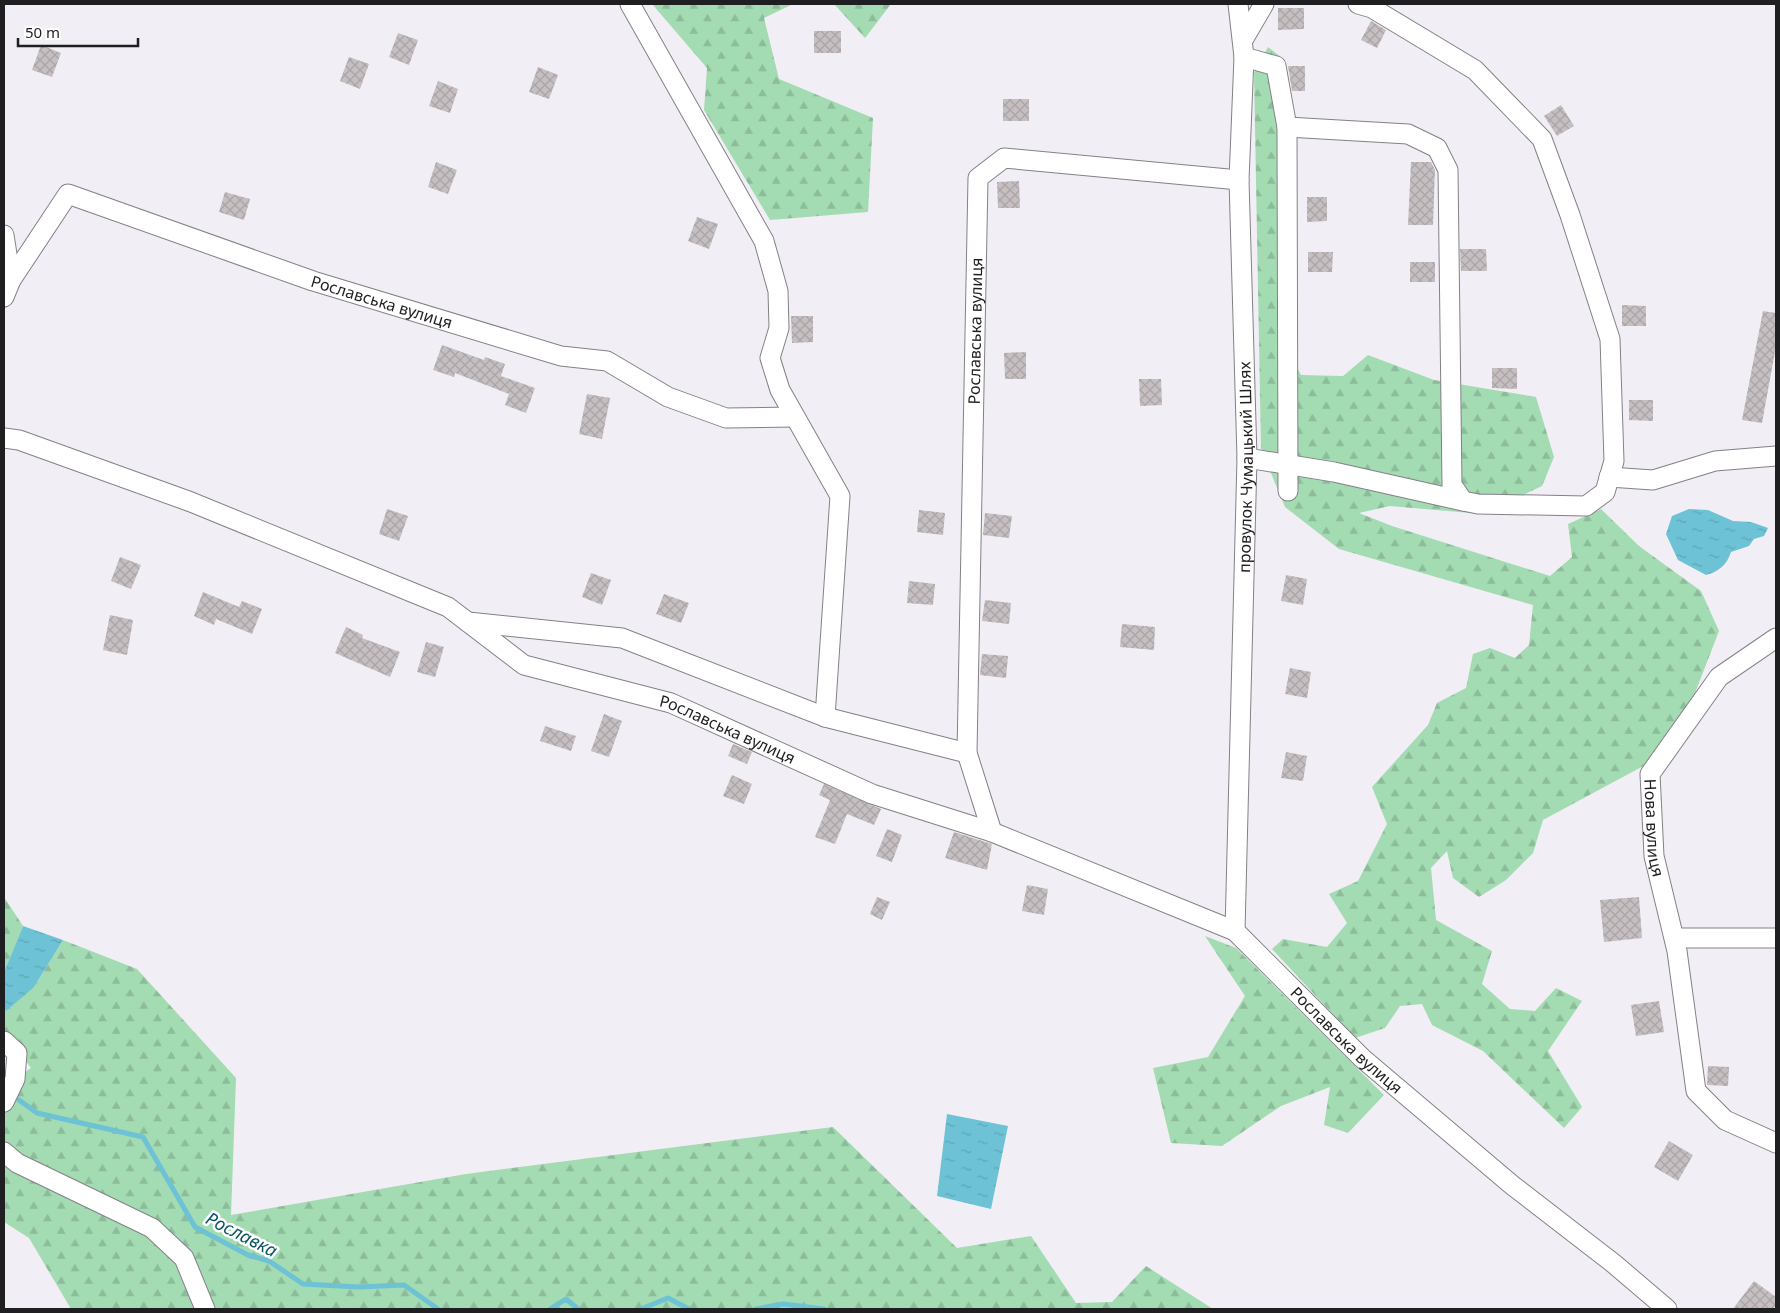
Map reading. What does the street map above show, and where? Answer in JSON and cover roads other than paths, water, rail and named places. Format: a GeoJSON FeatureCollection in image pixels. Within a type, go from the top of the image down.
{"type":"FeatureCollection","features":[{"type":"Feature","properties":{"kind":"street"},"geometry":{"type":"LineString","coordinates":[[630,4],[764,241],[778,291],[779,328],[770,358],[780,390],[840,496],[825,716]]}},
{"type":"Feature","properties":{"kind":"street","name":"провулок Чумацький Шлях"},"geometry":{"type":"LineString","coordinates":[[1235,930],[1247,458],[1239,180],[1243,49],[1238,4]]}},
{"type":"Feature","properties":{"kind":"street"},"geometry":{"type":"LineString","coordinates":[[1264,4],[1243,49],[1276,66],[1287,127],[1288,491]]}},
{"type":"Feature","properties":{"kind":"street"},"geometry":{"type":"LineString","coordinates":[[1247,458],[1288,463],[1478,504],[1586,506],[1605,492],[1614,462],[1610,340],[1570,215],[1542,139],[1475,70],[1372,8],[1358,4]]}},
{"type":"Feature","properties":{"kind":"street"},"geometry":{"type":"LineString","coordinates":[[1287,127],[1408,134],[1437,148],[1448,170],[1452,485],[1463,501]]}},
{"type":"Feature","properties":{"kind":"street","name":"Рославська вулиця"},"geometry":{"type":"LineString","coordinates":[[992,832],[967,753],[978,178],[1004,158],[1239,180]]}},
{"type":"Feature","properties":{"kind":"street","name":"Рославська вулиця"},"geometry":{"type":"LineString","coordinates":[[7,288],[68,194],[313,281],[561,356],[607,361],[668,397],[726,418],[794,417]]}},
{"type":"Feature","properties":{"kind":"street","name":"Рославська вулиця"},"geometry":{"type":"LineString","coordinates":[[4,235],[7,288]]}},
{"type":"Feature","properties":{"kind":"street","name":"Рославська вулиця"},"geometry":{"type":"LineString","coordinates":[[4,424],[12,439],[200,506],[448,607],[524,665],[671,703],[872,794],[992,832],[1235,930],[1362,1058],[1512,1185],[1612,1263],[1667,1309]]}},
{"type":"Feature","properties":{"kind":"street"},"geometry":{"type":"LineString","coordinates":[[1609,477],[1652,480],[1714,461],[1776,456]]}},
{"type":"Feature","properties":{"kind":"street"},"geometry":{"type":"LineString","coordinates":[[467,622],[622,638],[825,716],[967,753]]}},
{"type":"Feature","properties":{"kind":"street","name":"Нова вулиця"},"geometry":{"type":"LineString","coordinates":[[1776,638],[1719,677],[1650,774],[1654,856],[1674,938],[1696,1090],[1725,1120],[1776,1143]]}},
{"type":"Feature","properties":{"kind":"street"},"geometry":{"type":"LineString","coordinates":[[1674,938],[1776,938]]}},
{"type":"Feature","properties":{"kind":"street"},"geometry":{"type":"LineString","coordinates":[[4,1041],[17,1053],[15,1079],[4,1102]]}},
{"type":"Feature","properties":{"kind":"street"},"geometry":{"type":"LineString","coordinates":[[4,1152],[17,1163],[152,1228],[184,1258],[205,1309]]}},
{"type":"Feature","properties":{"kind":"water"},"geometry":{"type":"Polygon","coordinates":[[[1689,509],[1708,510],[1733,521],[1751,522],[1768,528],[1764,536],[1754,539],[1749,546],[1731,552],[1727,561],[1721,567],[1706,575],[1678,560],[1666,534],[1672,516],[1689,509]]]}},
{"type":"Feature","properties":{"kind":"water"},"geometry":{"type":"Polygon","coordinates":[[[23,926],[63,940],[34,987],[6,1011],[4,1007],[4,972],[23,926]]]}},
{"type":"Feature","properties":{"kind":"water"},"geometry":{"type":"Polygon","coordinates":[[[947,1114],[1008,1126],[991,1209],[937,1196],[947,1114]]]}},
{"type":"Feature","properties":{"kind":"waterway","name":"Рославка"},"geometry":{"type":"LineString","coordinates":[[19,1100],[37,1113],[143,1137],[195,1227],[248,1255],[269,1261],[303,1284],[359,1287],[404,1285],[438,1309]]}},
{"type":"Feature","properties":{"kind":"waterway","name":"Рославка"},"geometry":{"type":"LineString","coordinates":[[641,1309],[668,1298],[689,1309]]}},
{"type":"Feature","properties":{"kind":"waterway","name":"Рославка"},"geometry":{"type":"LineString","coordinates":[[550,1309],[566,1299],[578,1309]]}},
{"type":"Feature","properties":{"kind":"waterway","name":"Рославка"},"geometry":{"type":"LineString","coordinates":[[756,1309],[783,1304],[824,1309]]}}]}
